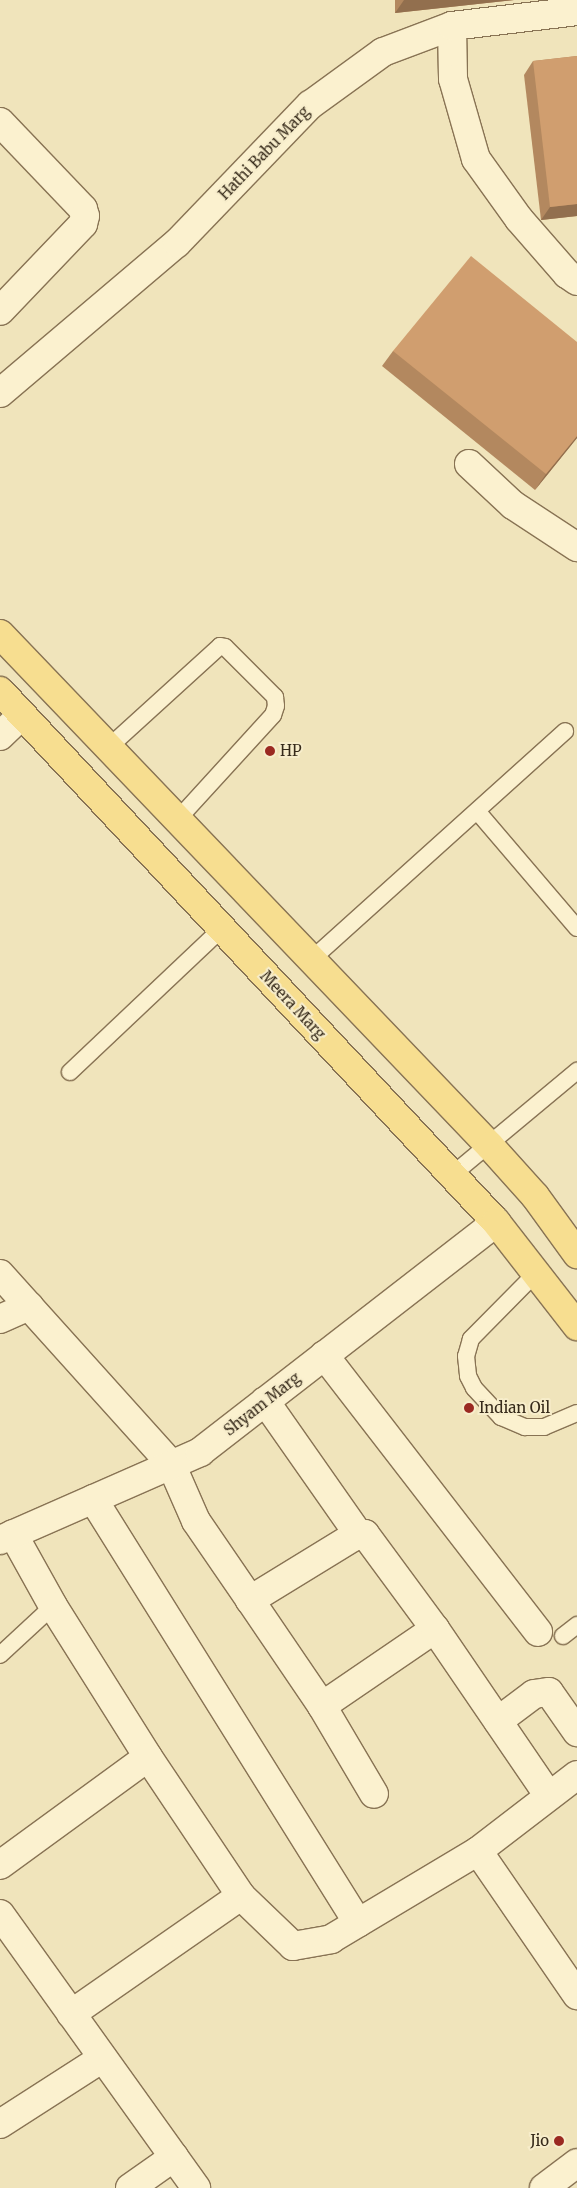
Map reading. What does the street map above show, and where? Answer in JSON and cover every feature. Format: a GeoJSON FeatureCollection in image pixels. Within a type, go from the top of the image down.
{"type":"FeatureCollection","features":[{"type":"Feature","properties":{"kind":"main road"},"geometry":{"type":"LineString","coordinates":[[0,634],[490,1146],[535,1196],[577,1254]]}},
{"type":"Feature","properties":{"kind":"main road","name":"Meera Marg"},"geometry":{"type":"LineString","coordinates":[[0,691],[496,1222],[577,1326]]}},
{"type":"Feature","properties":{"kind":"street","name":"Hathi Babu Marg"},"geometry":{"type":"LineString","coordinates":[[0,393],[177,243],[310,106],[383,52],[452,26],[577,11]]}},
{"type":"Feature","properties":{"kind":"street"},"geometry":{"type":"LineString","coordinates":[[452,26],[453,79],[476,159],[518,219],[567,274],[577,281]]}},
{"type":"Feature","properties":{"kind":"street"},"geometry":{"type":"LineString","coordinates":[[0,122],[83,209],[85,216],[83,224],[0,311]]}},
{"type":"Feature","properties":{"kind":"street"},"geometry":{"type":"LineString","coordinates":[[469,464],[514,505],[577,547]]}},
{"type":"Feature","properties":{"kind":"street"},"geometry":{"type":"LineString","coordinates":[[0,736],[22,715]]}},
{"type":"Feature","properties":{"kind":"street","name":"Shyam Marg"},"geometry":{"type":"LineString","coordinates":[[6,1537],[200,1452],[496,1222]]}},
{"type":"Feature","properties":{"kind":"street"},"geometry":{"type":"LineString","coordinates":[[0,1274],[170,1464],[196,1521],[322,1706],[374,1794]]}},
{"type":"Feature","properties":{"kind":"street"},"geometry":{"type":"LineString","coordinates":[[0,1319],[29,1306]]}},
{"type":"Feature","properties":{"kind":"street"},"geometry":{"type":"LineString","coordinates":[[324,1355],[551,1634]]}},
{"type":"Feature","properties":{"kind":"street"},"geometry":{"type":"LineString","coordinates":[[265,1401],[359,1535]]}},
{"type":"Feature","properties":{"kind":"street"},"geometry":{"type":"LineString","coordinates":[[93,1499],[358,1923]]}},
{"type":"Feature","properties":{"kind":"street"},"geometry":{"type":"LineString","coordinates":[[250,1600],[359,1535],[366,1534],[435,1629],[549,1796]]}},
{"type":"Feature","properties":{"kind":"street"},"geometry":{"type":"LineString","coordinates":[[6,1537],[53,1606],[148,1757],[241,1896],[293,1946],[331,1939],[358,1923],[478,1850],[577,1775]]}},
{"type":"Feature","properties":{"kind":"street"},"geometry":{"type":"LineString","coordinates":[[322,1706],[435,1629]]}},
{"type":"Feature","properties":{"kind":"street"},"geometry":{"type":"LineString","coordinates":[[498,1721],[534,1694],[549,1692],[577,1732]]}},
{"type":"Feature","properties":{"kind":"street"},"geometry":{"type":"LineString","coordinates":[[0,1865],[148,1757]]}},
{"type":"Feature","properties":{"kind":"street"},"geometry":{"type":"LineString","coordinates":[[478,1850],[577,1995]]}},
{"type":"Feature","properties":{"kind":"street"},"geometry":{"type":"LineString","coordinates":[[72,2014],[241,1896]]}},
{"type":"Feature","properties":{"kind":"street"},"geometry":{"type":"LineString","coordinates":[[0,1914],[196,2188]]}},
{"type":"Feature","properties":{"kind":"street"},"geometry":{"type":"LineString","coordinates":[[0,2124],[103,2058]]}},
{"type":"Feature","properties":{"kind":"street"},"geometry":{"type":"LineString","coordinates":[[130,2188],[174,2157]]}},
{"type":"Feature","properties":{"kind":"street"},"geometry":{"type":"LineString","coordinates":[[544,2188],[577,2163]]}},
{"type":"Feature","properties":{"kind":"lane"},"geometry":{"type":"LineString","coordinates":[[109,747],[220,646],[225,647],[275,697],[276,706],[273,715],[178,819]]}},
{"type":"Feature","properties":{"kind":"lane"},"geometry":{"type":"LineString","coordinates":[[311,960],[565,731]]}},
{"type":"Feature","properties":{"kind":"lane"},"geometry":{"type":"LineString","coordinates":[[477,811],[577,928]]}},
{"type":"Feature","properties":{"kind":"lane"},"geometry":{"type":"LineString","coordinates":[[70,1072],[221,929]]}},
{"type":"Feature","properties":{"kind":"lane"},"geometry":{"type":"LineString","coordinates":[[452,1176],[577,1071]]}},
{"type":"Feature","properties":{"kind":"lane"},"geometry":{"type":"LineString","coordinates":[[536,1273],[471,1339],[466,1356],[468,1376],[474,1388],[501,1417],[525,1427],[544,1427],[577,1413]]}},
{"type":"Feature","properties":{"kind":"lane"},"geometry":{"type":"LineString","coordinates":[[0,1655],[53,1606]]}},
{"type":"Feature","properties":{"kind":"lane"},"geometry":{"type":"LineString","coordinates":[[551,1634],[577,1625]]}},
{"type":"Feature","properties":{"kind":"building"},"geometry":{"type":"Polygon","coordinates":[[[577,56],[577,204],[550,207],[533,61],[577,56]]]}},
{"type":"Feature","properties":{"kind":"building"},"geometry":{"type":"Polygon","coordinates":[[[471,256],[577,342],[577,436],[546,474],[393,351],[471,256]]]}},
{"type":"Feature","properties":{"kind":"place","name":"HP"},"geometry":{"type":"Point","coordinates":[270,751]}},
{"type":"Feature","properties":{"kind":"place","name":"Indian Oil"},"geometry":{"type":"Point","coordinates":[469,1408]}},
{"type":"Feature","properties":{"kind":"place","name":"Jio"},"geometry":{"type":"Point","coordinates":[559,2141]}}]}
